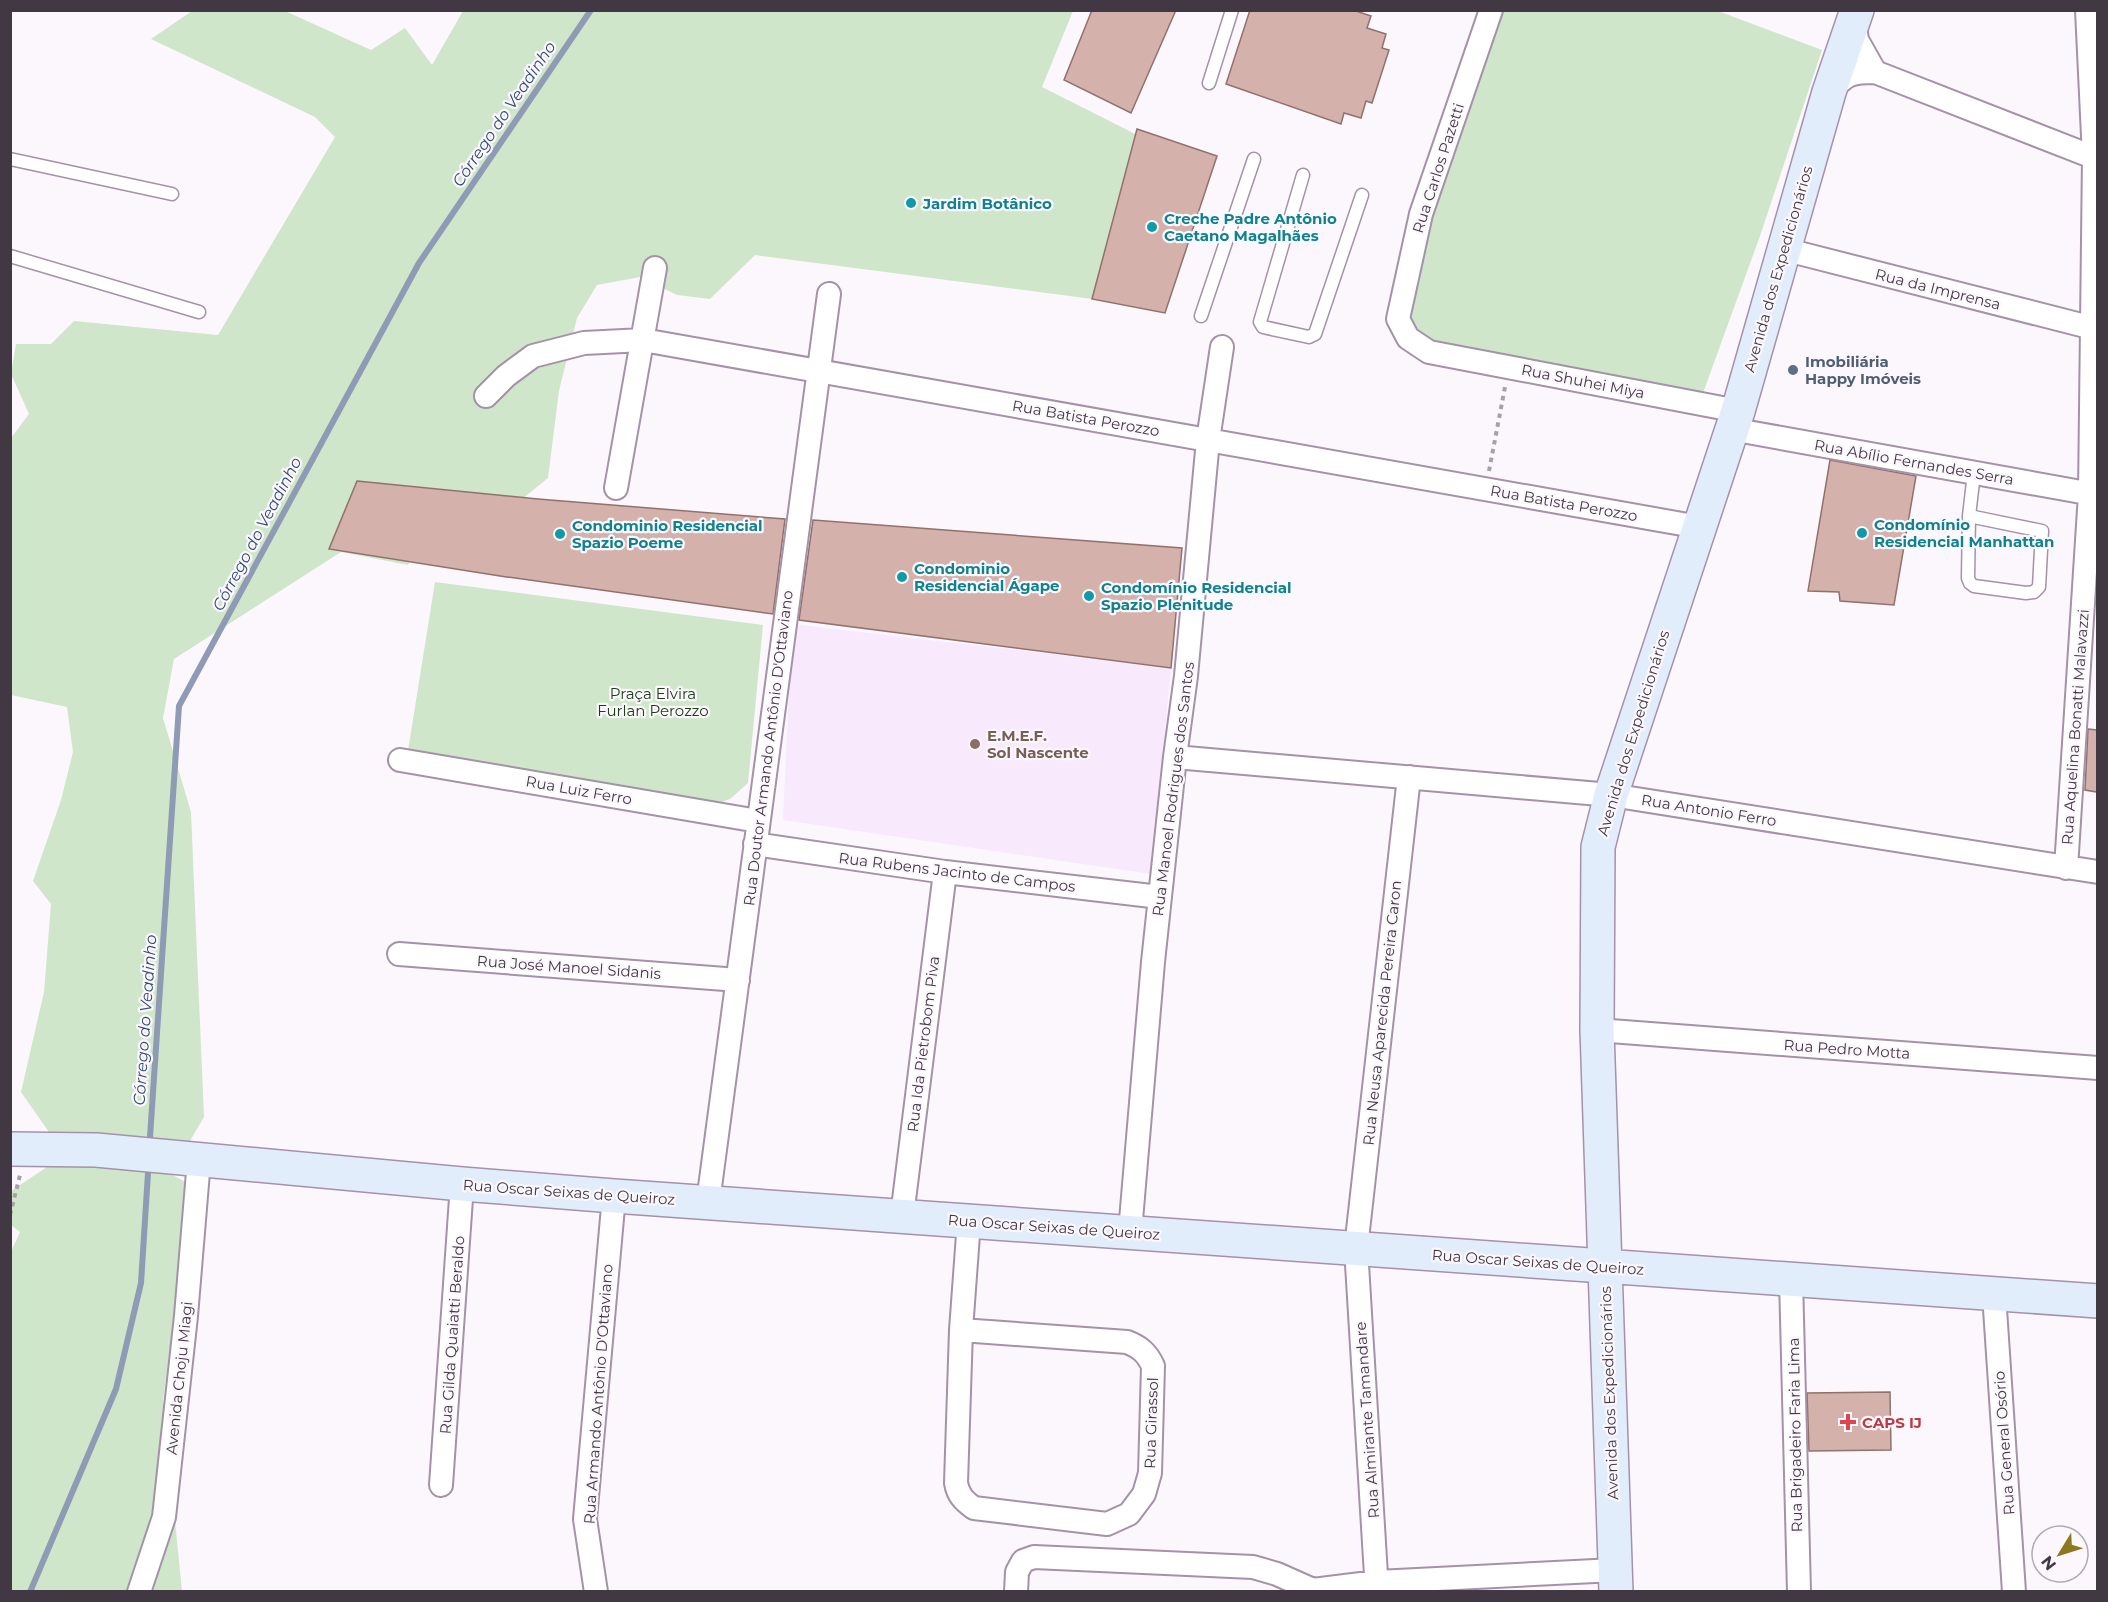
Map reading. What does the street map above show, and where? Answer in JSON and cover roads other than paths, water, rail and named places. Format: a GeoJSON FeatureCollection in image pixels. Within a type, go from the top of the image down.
{"type":"FeatureCollection","features":[{"type":"Feature","properties":{"kind":"street","name":"Rua Carlos Pazetti"},"geometry":{"type":"LineString","coordinates":[[1429,352],[1408,338],[1398,319],[1421,214],[1491,10]]}},
{"type":"Feature","properties":{"kind":"street","name":"Rua Aquelina Bonatti Malavazzi"},"geometry":{"type":"LineString","coordinates":[[2066,868],[2094,494],[2093,328],[2096,158],[2086,10]]}},
{"type":"Feature","properties":{"kind":"street"},"geometry":{"type":"LineString","coordinates":[[1855,15],[1857,39],[1875,72]]}},
{"type":"Feature","properties":{"kind":"street","name":"Avenida dos Expedicionários"},"geometry":{"type":"LineString","coordinates":[[1616,1581],[1597,1030],[1598,847],[1611,795],[1734,420],[1829,92],[1855,15]]}},
{"type":"Feature","properties":{"kind":"street"},"geometry":{"type":"LineString","coordinates":[[1829,92],[1841,80],[1854,72],[1875,72],[2096,158]]}},
{"type":"Feature","properties":{"kind":"street","name":"Rua da Imprensa"},"geometry":{"type":"LineString","coordinates":[[1783,249],[2093,328]]}},
{"type":"Feature","properties":{"kind":"street"},"geometry":{"type":"LineString","coordinates":[[616,488],[655,268]]}},
{"type":"Feature","properties":{"kind":"street","name":"Rua Doutor Armando Antônio D'Ottaviano"},"geometry":{"type":"LineString","coordinates":[[708,1202],[829,294]]}},
{"type":"Feature","properties":{"kind":"street","name":"Rua Batista Perozzo"},"geometry":{"type":"LineString","coordinates":[[486,396],[506,376],[533,356],[584,343],[643,340],[1699,527]]}},
{"type":"Feature","properties":{"kind":"street","name":"Rua Manoel Rodrigues dos Santos"},"geometry":{"type":"LineString","coordinates":[[1130,1232],[1160,897],[1186,676],[1208,440],[1222,347]]}},
{"type":"Feature","properties":{"kind":"street","name":"Rua Shuhei Miya"},"geometry":{"type":"LineString","coordinates":[[1429,352],[1508,367],[1734,420]]}},
{"type":"Feature","properties":{"kind":"street","name":"Rua Abílio Fernandes Serra"},"geometry":{"type":"LineString","coordinates":[[1734,420],[1974,473],[2094,494]]}},
{"type":"Feature","properties":{"kind":"street","name":"Rua Antonio Ferro"},"geometry":{"type":"LineString","coordinates":[[1175,757],[1611,795],[2097,873]]}},
{"type":"Feature","properties":{"kind":"street","name":"Rua Luiz Ferro"},"geometry":{"type":"LineString","coordinates":[[400,759],[758,821]]}},
{"type":"Feature","properties":{"kind":"street","name":"Rua Neusa Aparecida Pereira Caron"},"geometry":{"type":"LineString","coordinates":[[1356,1248],[1409,777]]}},
{"type":"Feature","properties":{"kind":"street","name":"Rua Rubens Jacinto de Campos"},"geometry":{"type":"LineString","coordinates":[[755,844],[945,872],[1160,897]]}},
{"type":"Feature","properties":{"kind":"street","name":"Rua Ida Pietrobom Piva"},"geometry":{"type":"LineString","coordinates":[[902,1216],[945,872]]}},
{"type":"Feature","properties":{"kind":"street","name":"Rua José Manoel Sidanis"},"geometry":{"type":"LineString","coordinates":[[399,954],[738,980]]}},
{"type":"Feature","properties":{"kind":"street","name":"Rua Pedro Motta"},"geometry":{"type":"LineString","coordinates":[[1597,1030],[2097,1068]]}},
{"type":"Feature","properties":{"kind":"street","name":"Rua Oscar Seixas de Queiroz"},"geometry":{"type":"LineString","coordinates":[[18,1149],[88,1149],[614,1196],[2097,1301]]}},
{"type":"Feature","properties":{"kind":"street","name":"Avenida Choju Miagi"},"geometry":{"type":"LineString","coordinates":[[139,1592],[164,1517],[200,1160]]}},
{"type":"Feature","properties":{"kind":"street","name":"Rua Gilda Quaiatti Beraldo"},"geometry":{"type":"LineString","coordinates":[[441,1485],[462,1184]]}},
{"type":"Feature","properties":{"kind":"street","name":"Rua Armando Antônio D'Ottaviano"},"geometry":{"type":"LineString","coordinates":[[596,1592],[585,1518],[614,1196]]}},
{"type":"Feature","properties":{"kind":"street","name":"Rua Girassol"},"geometry":{"type":"LineString","coordinates":[[961,1330],[1127,1342],[1139,1347],[1153,1366],[1149,1473],[1144,1494],[1129,1514],[1107,1524],[974,1508],[958,1493],[956,1483],[961,1330],[969,1221]]}},
{"type":"Feature","properties":{"kind":"street","name":"Rua Almirante Tamandare"},"geometry":{"type":"LineString","coordinates":[[1356,1248],[1377,1587]]}},
{"type":"Feature","properties":{"kind":"street","name":"Rua Brigadeiro Faria Lima"},"geometry":{"type":"LineString","coordinates":[[1791,1279],[1799,1592]]}},
{"type":"Feature","properties":{"kind":"street","name":"Rua General Osório"},"geometry":{"type":"LineString","coordinates":[[1994,1294],[2013,1592]]}},
{"type":"Feature","properties":{"kind":"street"},"geometry":{"type":"LineString","coordinates":[[1016,1592],[1017,1572],[1023,1561],[1034,1557],[1253,1568],[1277,1574],[1312,1591],[1377,1587],[1616,1581]]}},
{"type":"Feature","properties":{"kind":"lane"},"geometry":{"type":"LineString","coordinates":[[1209,83],[1232,10]]}},
{"type":"Feature","properties":{"kind":"lane"},"geometry":{"type":"LineString","coordinates":[[10,159],[172,194]]}},
{"type":"Feature","properties":{"kind":"lane"},"geometry":{"type":"LineString","coordinates":[[1201,316],[1254,159]]}},
{"type":"Feature","properties":{"kind":"lane"},"geometry":{"type":"LineString","coordinates":[[1303,175],[1260,322],[1263,327],[1310,338],[1315,334],[1362,195]]}},
{"type":"Feature","properties":{"kind":"lane"},"geometry":{"type":"LineString","coordinates":[[10,256],[199,312]]}},
{"type":"Feature","properties":{"kind":"lane"},"geometry":{"type":"LineString","coordinates":[[1969,516],[2042,531],[2039,587],[2034,592],[1974,586],[1970,583],[1968,578],[1969,516],[1974,473]]}},
{"type":"Feature","properties":{"kind":"waterway","name":"Córrego do Veadinho"},"geometry":{"type":"LineString","coordinates":[[150,1137],[179,706],[419,263],[591,10]]}},
{"type":"Feature","properties":{"kind":"waterway","name":"Córrego do Veadinho"},"geometry":{"type":"LineString","coordinates":[[30,1592],[116,1389],[141,1283],[148,1173]]}},
{"type":"Feature","properties":{"kind":"place","name":"Jardim Botânico"},"geometry":{"type":"Point","coordinates":[911,203]}},
{"type":"Feature","properties":{"kind":"place","name":"Creche Padre Antônio Caetano Magalhães"},"geometry":{"type":"Point","coordinates":[1152,227]}},
{"type":"Feature","properties":{"kind":"place","name":"Imobiliária Happy Imóveis"},"geometry":{"type":"Point","coordinates":[1793,370]}},
{"type":"Feature","properties":{"kind":"place","name":"Condomínio Residencial Manhattan"},"geometry":{"type":"Point","coordinates":[1862,533]}},
{"type":"Feature","properties":{"kind":"place","name":"Condominio Residencial Spazio Poeme"},"geometry":{"type":"Point","coordinates":[560,534]}},
{"type":"Feature","properties":{"kind":"place","name":"Condominio Residencial Ágape"},"geometry":{"type":"Point","coordinates":[902,577]}},
{"type":"Feature","properties":{"kind":"place","name":"Condomínio Residencial Spazio Plenitude"},"geometry":{"type":"Point","coordinates":[1089,596]}},
{"type":"Feature","properties":{"kind":"place","name":"E.M.E.F. Sol Nascente"},"geometry":{"type":"Point","coordinates":[975,744]}},
{"type":"Feature","properties":{"kind":"place","name":"CAPS IJ"},"geometry":{"type":"Point","coordinates":[1848,1422]}},
{"type":"Feature","properties":{"kind":"park label","name":"Praça Elvira Furlan Perozzo"},"geometry":{"type":"Point","coordinates":[653,702]}}]}
